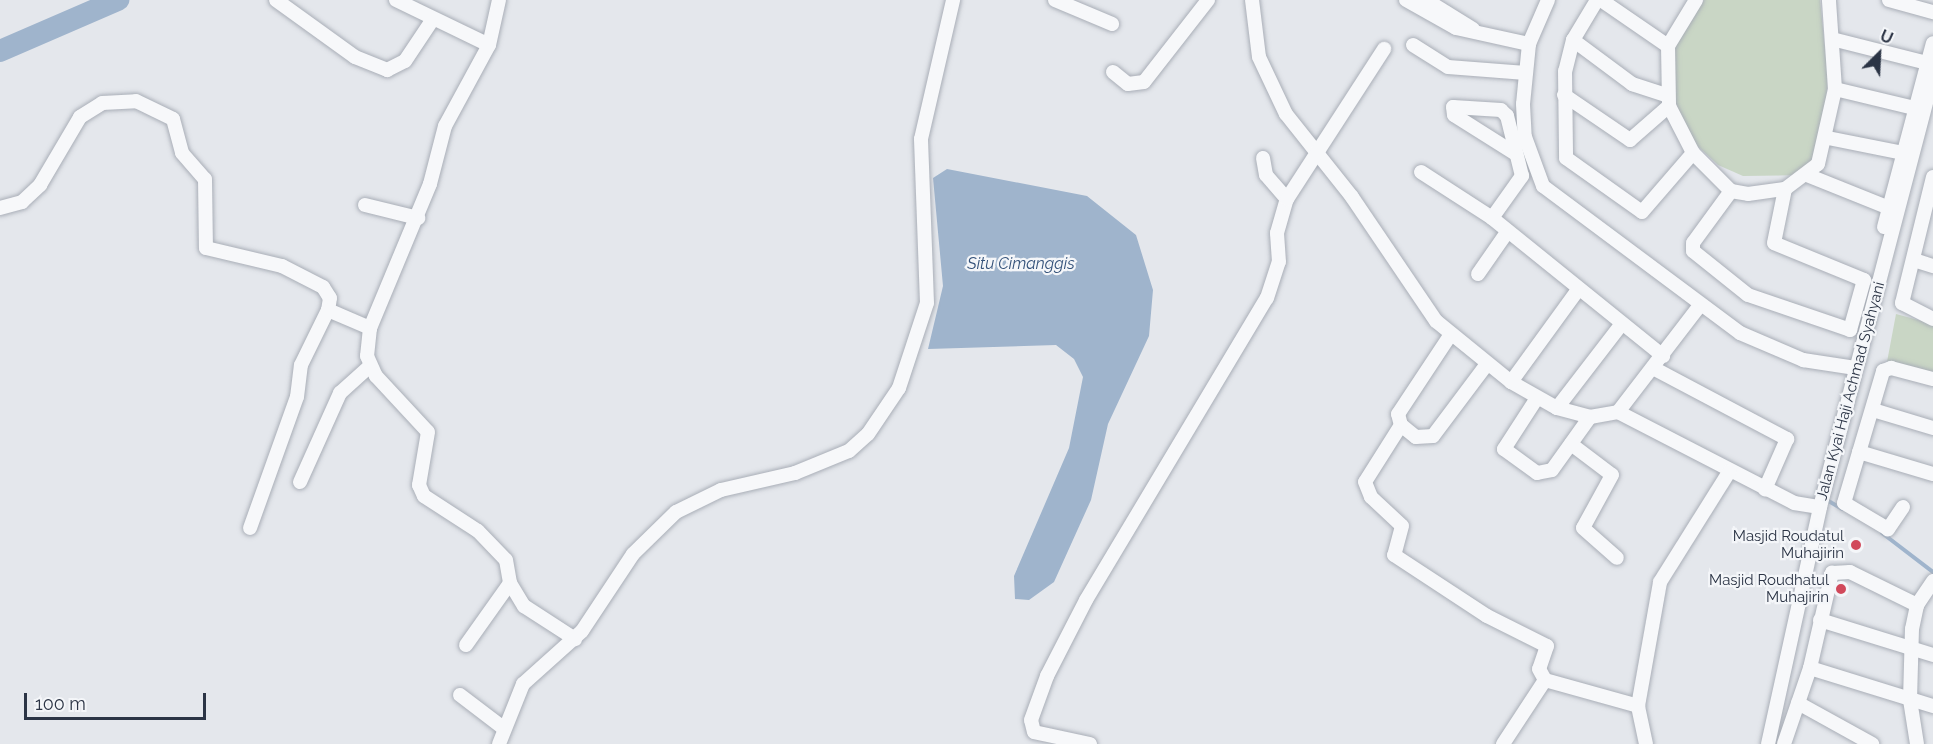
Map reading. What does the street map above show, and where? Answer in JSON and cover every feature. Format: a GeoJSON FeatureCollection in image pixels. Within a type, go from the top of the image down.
{"type":"FeatureCollection","features":[{"type":"Feature","properties":{"kind":"street"},"geometry":{"type":"LineString","coordinates":[[276,0],[355,57],[387,70],[405,61],[433,19]]}},
{"type":"Feature","properties":{"kind":"street"},"geometry":{"type":"LineString","coordinates":[[396,0],[489,45]]}},
{"type":"Feature","properties":{"kind":"street"},"geometry":{"type":"LineString","coordinates":[[499,0],[489,45],[445,126],[418,218],[370,328],[369,367],[428,432],[419,485],[424,496],[497,549],[506,560],[510,583],[524,606],[574,639]]}},
{"type":"Feature","properties":{"kind":"street"},"geometry":{"type":"LineString","coordinates":[[499,744],[502,727],[523,684],[574,639],[633,554],[676,512],[721,490],[816,465],[849,451],[868,434],[913,359],[927,303],[920,155],[953,0]]}},
{"type":"Feature","properties":{"kind":"street"},"geometry":{"type":"LineString","coordinates":[[1055,0],[1112,24]]}},
{"type":"Feature","properties":{"kind":"street"},"geometry":{"type":"LineString","coordinates":[[1113,72],[1128,84],[1144,82],[1208,0]]}},
{"type":"Feature","properties":{"kind":"street"},"geometry":{"type":"LineString","coordinates":[[1252,0],[1259,57],[1268,82],[1317,155],[1352,197],[1416,298],[1451,334],[1511,382],[1557,408],[1590,417],[1618,412],[1729,472],[1794,503],[1820,507]]}},
{"type":"Feature","properties":{"kind":"street"},"geometry":{"type":"LineString","coordinates":[[1406,0],[1456,28],[1529,44]]}},
{"type":"Feature","properties":{"kind":"street"},"geometry":{"type":"LineString","coordinates":[[1426,0],[1479,34]]}},
{"type":"Feature","properties":{"kind":"street"},"geometry":{"type":"LineString","coordinates":[[1492,218],[1522,176],[1514,153],[1529,44],[1548,0]]}},
{"type":"Feature","properties":{"kind":"street"},"geometry":{"type":"LineString","coordinates":[[1668,46],[1599,0],[1573,40],[1564,95],[1566,158],[1631,208],[1650,208],[1693,153]]}},
{"type":"Feature","properties":{"kind":"street"},"geometry":{"type":"LineString","coordinates":[[1689,2],[1668,46],[1669,101],[1693,153],[1731,191],[1785,189],[1807,176],[1828,138],[1835,89],[1836,40],[1829,0]]}},
{"type":"Feature","properties":{"kind":"street"},"geometry":{"type":"LineString","coordinates":[[1889,0],[1933,12]]}},
{"type":"Feature","properties":{"kind":"street"},"geometry":{"type":"LineString","coordinates":[[1573,40],[1632,84],[1669,101]]}},
{"type":"Feature","properties":{"kind":"street"},"geometry":{"type":"LineString","coordinates":[[1836,40],[1930,69]]}},
{"type":"Feature","properties":{"kind":"street"},"geometry":{"type":"LineString","coordinates":[[1884,226],[1914,108],[1930,69],[1933,43]]}},
{"type":"Feature","properties":{"kind":"street"},"geometry":{"type":"LineString","coordinates":[[1413,45],[1448,67],[1526,73]]}},
{"type":"Feature","properties":{"kind":"street"},"geometry":{"type":"LineString","coordinates":[[1090,744],[1034,732],[1031,720],[1047,676],[1086,600],[1267,298],[1280,262],[1277,233],[1287,199],[1384,49]]}},
{"type":"Feature","properties":{"kind":"street","name":"Jalan Kyai Haji Achmad Syahyani"},"geometry":{"type":"LineString","coordinates":[[1768,744],[1820,507],[1930,69]]}},
{"type":"Feature","properties":{"kind":"street"},"geometry":{"type":"LineString","coordinates":[[1835,89],[1914,108]]}},
{"type":"Feature","properties":{"kind":"street"},"geometry":{"type":"LineString","coordinates":[[1564,95],[1630,140],[1669,101]]}},
{"type":"Feature","properties":{"kind":"street"},"geometry":{"type":"LineString","coordinates":[[0,208],[22,202],[40,185],[80,117],[102,103],[136,101],[173,120],[182,153],[205,179],[206,248],[282,266],[323,288],[330,298],[328,310],[303,358],[297,397],[250,528]]}},
{"type":"Feature","properties":{"kind":"street"},"geometry":{"type":"LineString","coordinates":[[1514,153],[1454,115],[1453,107],[1501,110],[1518,137],[1543,186],[1700,305],[1767,347],[1855,368]]}},
{"type":"Feature","properties":{"kind":"street"},"geometry":{"type":"LineString","coordinates":[[1828,138],[1903,153]]}},
{"type":"Feature","properties":{"kind":"street"},"geometry":{"type":"LineString","coordinates":[[1263,158],[1266,175],[1287,199]]}},
{"type":"Feature","properties":{"kind":"street"},"geometry":{"type":"LineString","coordinates":[[1421,172],[1492,218],[1577,291],[1663,356]]}},
{"type":"Feature","properties":{"kind":"street"},"geometry":{"type":"LineString","coordinates":[[1807,176],[1889,207]]}},
{"type":"Feature","properties":{"kind":"street"},"geometry":{"type":"LineString","coordinates":[[1933,177],[1928,214],[1902,303],[1933,319]]}},
{"type":"Feature","properties":{"kind":"street"},"geometry":{"type":"LineString","coordinates":[[1731,191],[1693,243],[1693,251],[1748,295],[1850,330],[1864,280],[1777,247],[1774,234],[1785,189]]}},
{"type":"Feature","properties":{"kind":"street"},"geometry":{"type":"LineString","coordinates":[[365,205],[418,218]]}},
{"type":"Feature","properties":{"kind":"street"},"geometry":{"type":"LineString","coordinates":[[1478,274],[1508,231]]}},
{"type":"Feature","properties":{"kind":"street"},"geometry":{"type":"LineString","coordinates":[[1914,260],[1933,266]]}},
{"type":"Feature","properties":{"kind":"street"},"geometry":{"type":"LineString","coordinates":[[1511,382],[1577,291]]}},
{"type":"Feature","properties":{"kind":"street"},"geometry":{"type":"LineString","coordinates":[[1618,412],[1700,305]]}},
{"type":"Feature","properties":{"kind":"street"},"geometry":{"type":"LineString","coordinates":[[328,310],[370,328]]}},
{"type":"Feature","properties":{"kind":"street"},"geometry":{"type":"LineString","coordinates":[[1557,408],[1621,325]]}},
{"type":"Feature","properties":{"kind":"street"},"geometry":{"type":"LineString","coordinates":[[1451,334],[1365,482],[1371,497],[1402,526],[1393,553],[1422,578],[1547,646],[1539,669],[1545,680],[1638,706]]}},
{"type":"Feature","properties":{"kind":"street"},"geometry":{"type":"LineString","coordinates":[[1400,422],[1416,436],[1433,436],[1487,364]]}},
{"type":"Feature","properties":{"kind":"street"},"geometry":{"type":"LineString","coordinates":[[300,482],[340,393],[369,367]]}},
{"type":"Feature","properties":{"kind":"street"},"geometry":{"type":"LineString","coordinates":[[1903,507],[1888,529],[1844,503],[1886,367],[1933,379]]}},
{"type":"Feature","properties":{"kind":"street"},"geometry":{"type":"LineString","coordinates":[[1653,368],[1787,439],[1765,489]]}},
{"type":"Feature","properties":{"kind":"street"},"geometry":{"type":"LineString","coordinates":[[1537,398],[1510,436],[1505,454],[1546,474],[1590,417]]}},
{"type":"Feature","properties":{"kind":"street"},"geometry":{"type":"LineString","coordinates":[[1873,410],[1933,428]]}},
{"type":"Feature","properties":{"kind":"street"},"geometry":{"type":"LineString","coordinates":[[1571,444],[1612,476],[1583,528],[1617,558]]}},
{"type":"Feature","properties":{"kind":"street"},"geometry":{"type":"LineString","coordinates":[[1859,452],[1933,474]]}},
{"type":"Feature","properties":{"kind":"street"},"geometry":{"type":"LineString","coordinates":[[1646,744],[1638,706],[1660,582],[1729,472]]}},
{"type":"Feature","properties":{"kind":"street"},"geometry":{"type":"LineString","coordinates":[[1784,744],[1810,668],[1826,586],[1839,570],[1917,605]]}},
{"type":"Feature","properties":{"kind":"street"},"geometry":{"type":"LineString","coordinates":[[1917,744],[1910,700],[1912,650],[1917,605],[1933,581]]}},
{"type":"Feature","properties":{"kind":"street"},"geometry":{"type":"LineString","coordinates":[[466,645],[510,583]]}},
{"type":"Feature","properties":{"kind":"street"},"geometry":{"type":"LineString","coordinates":[[1820,620],[1933,655]]}},
{"type":"Feature","properties":{"kind":"street"},"geometry":{"type":"LineString","coordinates":[[1810,668],[1933,706]]}},
{"type":"Feature","properties":{"kind":"street"},"geometry":{"type":"LineString","coordinates":[[1503,744],[1545,680]]}},
{"type":"Feature","properties":{"kind":"street"},"geometry":{"type":"LineString","coordinates":[[460,695],[502,727]]}},
{"type":"Feature","properties":{"kind":"street"},"geometry":{"type":"LineString","coordinates":[[1798,703],[1872,744]]}},
{"type":"Feature","properties":{"kind":"green space"},"geometry":{"type":"Polygon","coordinates":[[[1704,0],[1820,0],[1828,78],[1822,146],[1804,175],[1743,176],[1718,165],[1688,137],[1671,99],[1674,43],[1704,0]]]}},
{"type":"Feature","properties":{"kind":"green space"},"geometry":{"type":"Polygon","coordinates":[[[1896,314],[1933,324],[1933,372],[1887,362],[1896,314]]]}},
{"type":"Feature","properties":{"kind":"water","name":"Situ Cimanggis"},"geometry":{"type":"Polygon","coordinates":[[[947,169],[1087,196],[1136,235],[1153,290],[1149,336],[1108,424],[1091,500],[1054,582],[1029,600],[1015,599],[1014,576],[1069,448],[1083,377],[1074,359],[1056,345],[928,349],[943,286],[933,178],[947,169]]]}},
{"type":"Feature","properties":{"kind":"waterway"},"geometry":{"type":"LineString","coordinates":[[0,51],[118,0]]}},
{"type":"Feature","properties":{"kind":"waterway"},"geometry":{"type":"LineString","coordinates":[[1825,499],[1842,509]]}},
{"type":"Feature","properties":{"kind":"waterway"},"geometry":{"type":"LineString","coordinates":[[1882,533],[1933,572]]}},
{"type":"Feature","properties":{"kind":"place","name":"Masjid Roudatul Muhajirin"},"geometry":{"type":"Point","coordinates":[1856,545]}},
{"type":"Feature","properties":{"kind":"place","name":"Masjid Roudhatul Muhajirin"},"geometry":{"type":"Point","coordinates":[1841,589]}}]}
